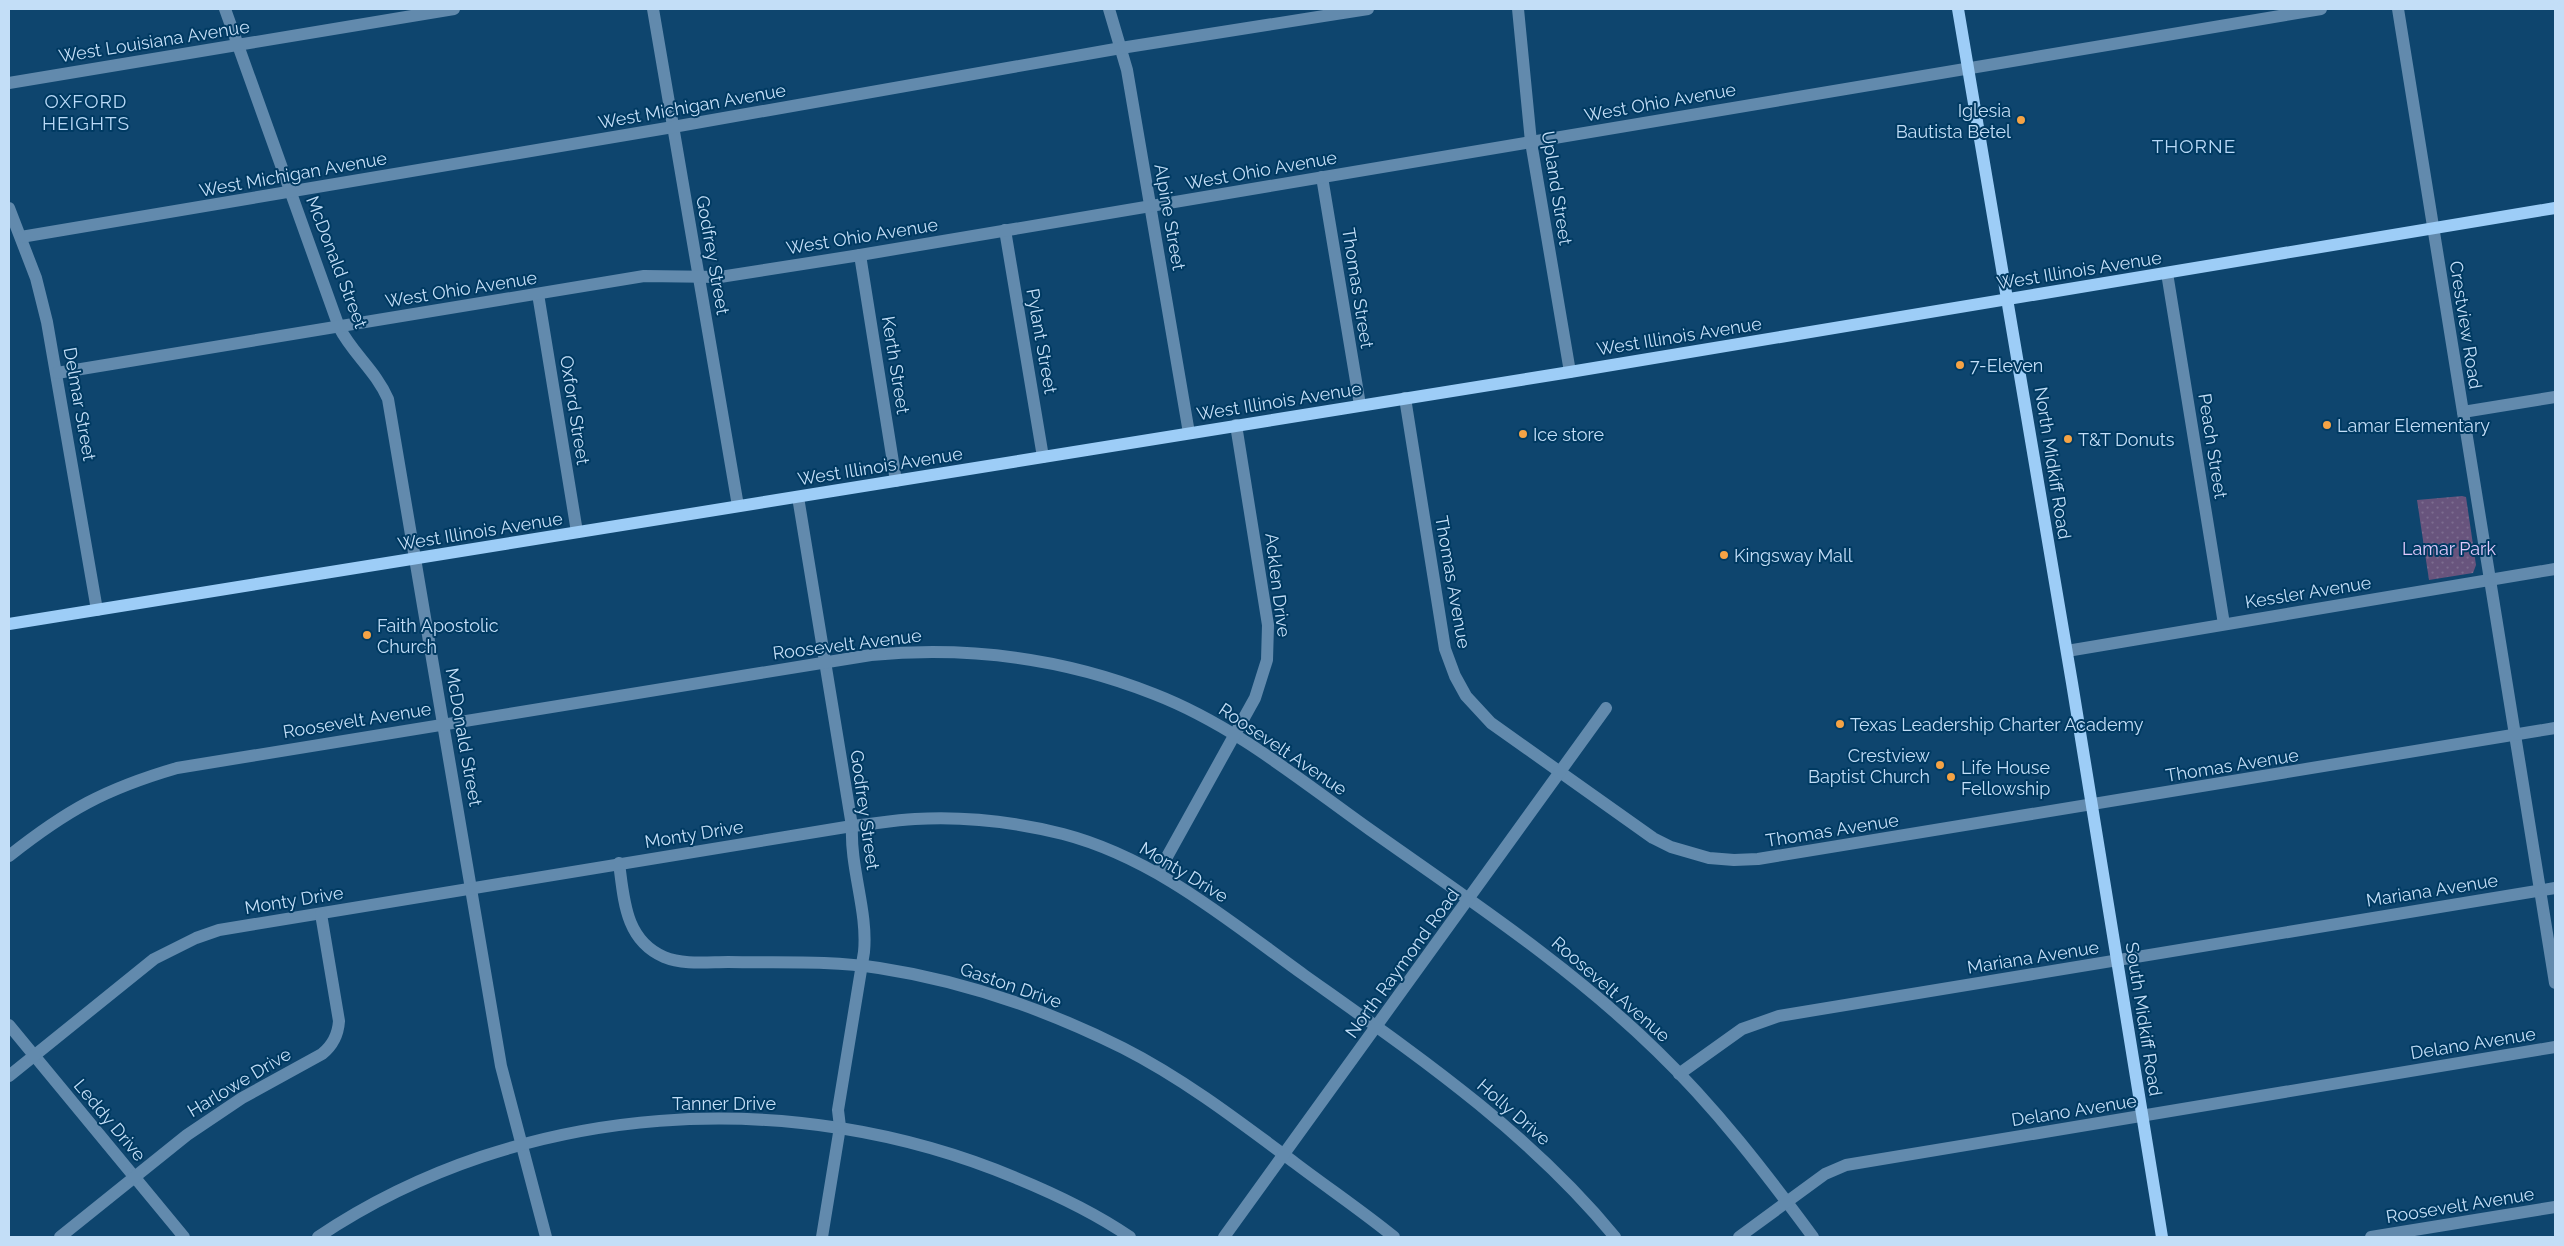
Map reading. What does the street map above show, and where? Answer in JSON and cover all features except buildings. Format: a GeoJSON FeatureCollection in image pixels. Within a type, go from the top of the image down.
{"type":"FeatureCollection","features":[{"type":"Feature","properties":{"kind":"main road","name":"North Midkiff Road"},"geometry":{"type":"LineString","coordinates":[[1958,9],[2092,806]]}},
{"type":"Feature","properties":{"kind":"main road","name":"West Illinois Avenue"},"geometry":{"type":"LineString","coordinates":[[9,624],[1570,372],[2555,208]]}},
{"type":"Feature","properties":{"kind":"main road","name":"South Midkiff Road"},"geometry":{"type":"LineString","coordinates":[[2092,806],[2162,1237]]}},
{"type":"Feature","properties":{"kind":"street","name":"McDonald Street"},"geometry":{"type":"LineString","coordinates":[[224,9],[339,326],[345,339],[376,378],[388,399],[501,1066],[546,1237]]}},
{"type":"Feature","properties":{"kind":"street","name":"West Louisiana Avenue"},"geometry":{"type":"LineString","coordinates":[[9,83],[454,9]]}},
{"type":"Feature","properties":{"kind":"street","name":"Godfrey Street"},"geometry":{"type":"LineString","coordinates":[[654,9],[738,506]]}},
{"type":"Feature","properties":{"kind":"street","name":"Alpine Street"},"geometry":{"type":"LineString","coordinates":[[1109,9],[1121,48],[1189,433]]}},
{"type":"Feature","properties":{"kind":"street","name":"West Michigan Avenue"},"geometry":{"type":"LineString","coordinates":[[21,237],[673,127],[1121,48],[1368,9]]}},
{"type":"Feature","properties":{"kind":"street","name":"Upland Street"},"geometry":{"type":"LineString","coordinates":[[1518,9],[1531,142],[1570,372]]}},
{"type":"Feature","properties":{"kind":"street","name":"West Ohio Avenue"},"geometry":{"type":"LineString","coordinates":[[57,373],[644,276],[720,277],[860,255],[2321,9]]}},
{"type":"Feature","properties":{"kind":"street","name":"Crestview Road"},"geometry":{"type":"LineString","coordinates":[[2398,9],[2555,982]]}},
{"type":"Feature","properties":{"kind":"street","name":"Thomas Street"},"geometry":{"type":"LineString","coordinates":[[1322,177],[1360,405]]}},
{"type":"Feature","properties":{"kind":"street","name":"Delmar Street"},"geometry":{"type":"LineString","coordinates":[[9,208],[21,237],[45,311],[96,610]]}},
{"type":"Feature","properties":{"kind":"street","name":"Pylant Street"},"geometry":{"type":"LineString","coordinates":[[1005,230],[1043,457]]}},
{"type":"Feature","properties":{"kind":"street","name":"Kerth Street"},"geometry":{"type":"LineString","coordinates":[[860,255],[896,481]]}},
{"type":"Feature","properties":{"kind":"street","name":"Peach Street"},"geometry":{"type":"LineString","coordinates":[[2167,273],[2224,624]]}},
{"type":"Feature","properties":{"kind":"street","name":"Oxford Street"},"geometry":{"type":"LineString","coordinates":[[538,294],[577,532]]}},
{"type":"Feature","properties":{"kind":"street"},"geometry":{"type":"LineString","coordinates":[[2463,412],[2555,397]]}},
{"type":"Feature","properties":{"kind":"street","name":"Thomas Avenue"},"geometry":{"type":"LineString","coordinates":[[1405,398],[1445,644],[1450,665],[1466,696],[1486,718],[1560,773],[1656,840],[1699,856],[1734,860],[1758,859],[2092,806],[2555,728]]}},
{"type":"Feature","properties":{"kind":"street","name":"Acklen Drive"},"geometry":{"type":"LineString","coordinates":[[1158,873],[1235,734],[1261,682],[1269,640],[1236,425]]}},
{"type":"Feature","properties":{"kind":"street","name":"Godfrey Street"},"geometry":{"type":"LineString","coordinates":[[798,496],[852,826],[851,844],[865,924],[862,966],[838,1110],[840,1127],[822,1237]]}},
{"type":"Feature","properties":{"kind":"street","name":"Kessler Avenue"},"geometry":{"type":"LineString","coordinates":[[2067,650],[2555,569]]}},
{"type":"Feature","properties":{"kind":"street","name":"Roosevelt Avenue"},"geometry":{"type":"LineString","coordinates":[[9,856],[41,830],[72,809],[105,792],[147,776],[177,768],[825,662],[891,653],[942,652],[1004,656],[1044,662],[1094,674],[1152,694],[1235,734],[1533,945],[1592,992],[1658,1052],[1723,1122],[1813,1237]]}},
{"type":"Feature","properties":{"kind":"street","name":"North Raymond Road"},"geometry":{"type":"LineString","coordinates":[[1224,1237],[1283,1154],[1378,1027],[1606,708]]}},
{"type":"Feature","properties":{"kind":"street","name":"Monty Drive"},"geometry":{"type":"LineString","coordinates":[[9,1076],[148,964],[168,951],[219,930],[852,826],[922,818],[962,818],[1009,823],[1079,840],[1124,856],[1158,873],[1193,895],[1378,1027]]}},
{"type":"Feature","properties":{"kind":"street","name":"Gaston Drive"},"geometry":{"type":"LineString","coordinates":[[620,863],[623,897],[630,924],[641,941],[664,956],[695,962],[862,966],[931,978],[988,994],[1044,1013],[1126,1049],[1194,1090],[1394,1237]]}},
{"type":"Feature","properties":{"kind":"street","name":"Mariana Avenue"},"geometry":{"type":"LineString","coordinates":[[1679,1074],[1742,1029],[1779,1016],[2555,888]]}},
{"type":"Feature","properties":{"kind":"street","name":"Harlowe Drive"},"geometry":{"type":"LineString","coordinates":[[60,1237],[134,1176],[212,1117],[273,1079],[322,1054],[331,1046],[339,1021],[321,914]]}},
{"type":"Feature","properties":{"kind":"street","name":"Leddy Drive"},"geometry":{"type":"LineString","coordinates":[[9,1025],[184,1237]]}},
{"type":"Feature","properties":{"kind":"street","name":"Holly Drive"},"geometry":{"type":"LineString","coordinates":[[1378,1027],[1445,1075],[1509,1128],[1563,1180],[1615,1237]]}},
{"type":"Feature","properties":{"kind":"street","name":"Delano Avenue"},"geometry":{"type":"LineString","coordinates":[[1739,1237],[1825,1174],[1846,1164],[2555,1047]]}},
{"type":"Feature","properties":{"kind":"street","name":"Tanner Drive"},"geometry":{"type":"LineString","coordinates":[[318,1237],[402,1190],[464,1164],[521,1146],[573,1133],[624,1124],[703,1118],[777,1120],[840,1127],[917,1144],[982,1164],[1069,1202],[1130,1237]]}},
{"type":"Feature","properties":{"kind":"street","name":"Roosevelt Avenue"},"geometry":{"type":"LineString","coordinates":[[2371,1237],[2555,1207]]}},
{"type":"Feature","properties":{"kind":"green space","name":"Lamar Park"},"geometry":{"type":"Polygon","coordinates":[[[2466,497],[2476,565],[2473,573],[2429,580],[2417,500],[2466,497]]]}},
{"type":"Feature","properties":{"kind":"place","name":"Iglesia Bautista Betel"},"geometry":{"type":"Point","coordinates":[2021,120]}},
{"type":"Feature","properties":{"kind":"place","name":"7-Eleven"},"geometry":{"type":"Point","coordinates":[1960,365]}},
{"type":"Feature","properties":{"kind":"place","name":"Lamar Elementary"},"geometry":{"type":"Point","coordinates":[2327,425]}},
{"type":"Feature","properties":{"kind":"place","name":"Ice store"},"geometry":{"type":"Point","coordinates":[1523,434]}},
{"type":"Feature","properties":{"kind":"place","name":"T&T Donuts"},"geometry":{"type":"Point","coordinates":[2068,439]}},
{"type":"Feature","properties":{"kind":"place","name":"Kingsway Mall"},"geometry":{"type":"Point","coordinates":[1724,555]}},
{"type":"Feature","properties":{"kind":"place","name":"Faith Apostolic Church"},"geometry":{"type":"Point","coordinates":[367,635]}},
{"type":"Feature","properties":{"kind":"place","name":"Texas Leadership Charter Academy"},"geometry":{"type":"Point","coordinates":[1840,724]}},
{"type":"Feature","properties":{"kind":"place","name":"Crestview Baptist Church"},"geometry":{"type":"Point","coordinates":[1940,765]}},
{"type":"Feature","properties":{"kind":"place","name":"Life House Fellowship"},"geometry":{"type":"Point","coordinates":[1951,777]}},
{"type":"Feature","properties":{"kind":"district","name":"OXFORD HEIGHTS"},"geometry":{"type":"Point","coordinates":[86,112]}},
{"type":"Feature","properties":{"kind":"district","name":"THORNE"},"geometry":{"type":"Point","coordinates":[2194,146]}}]}
